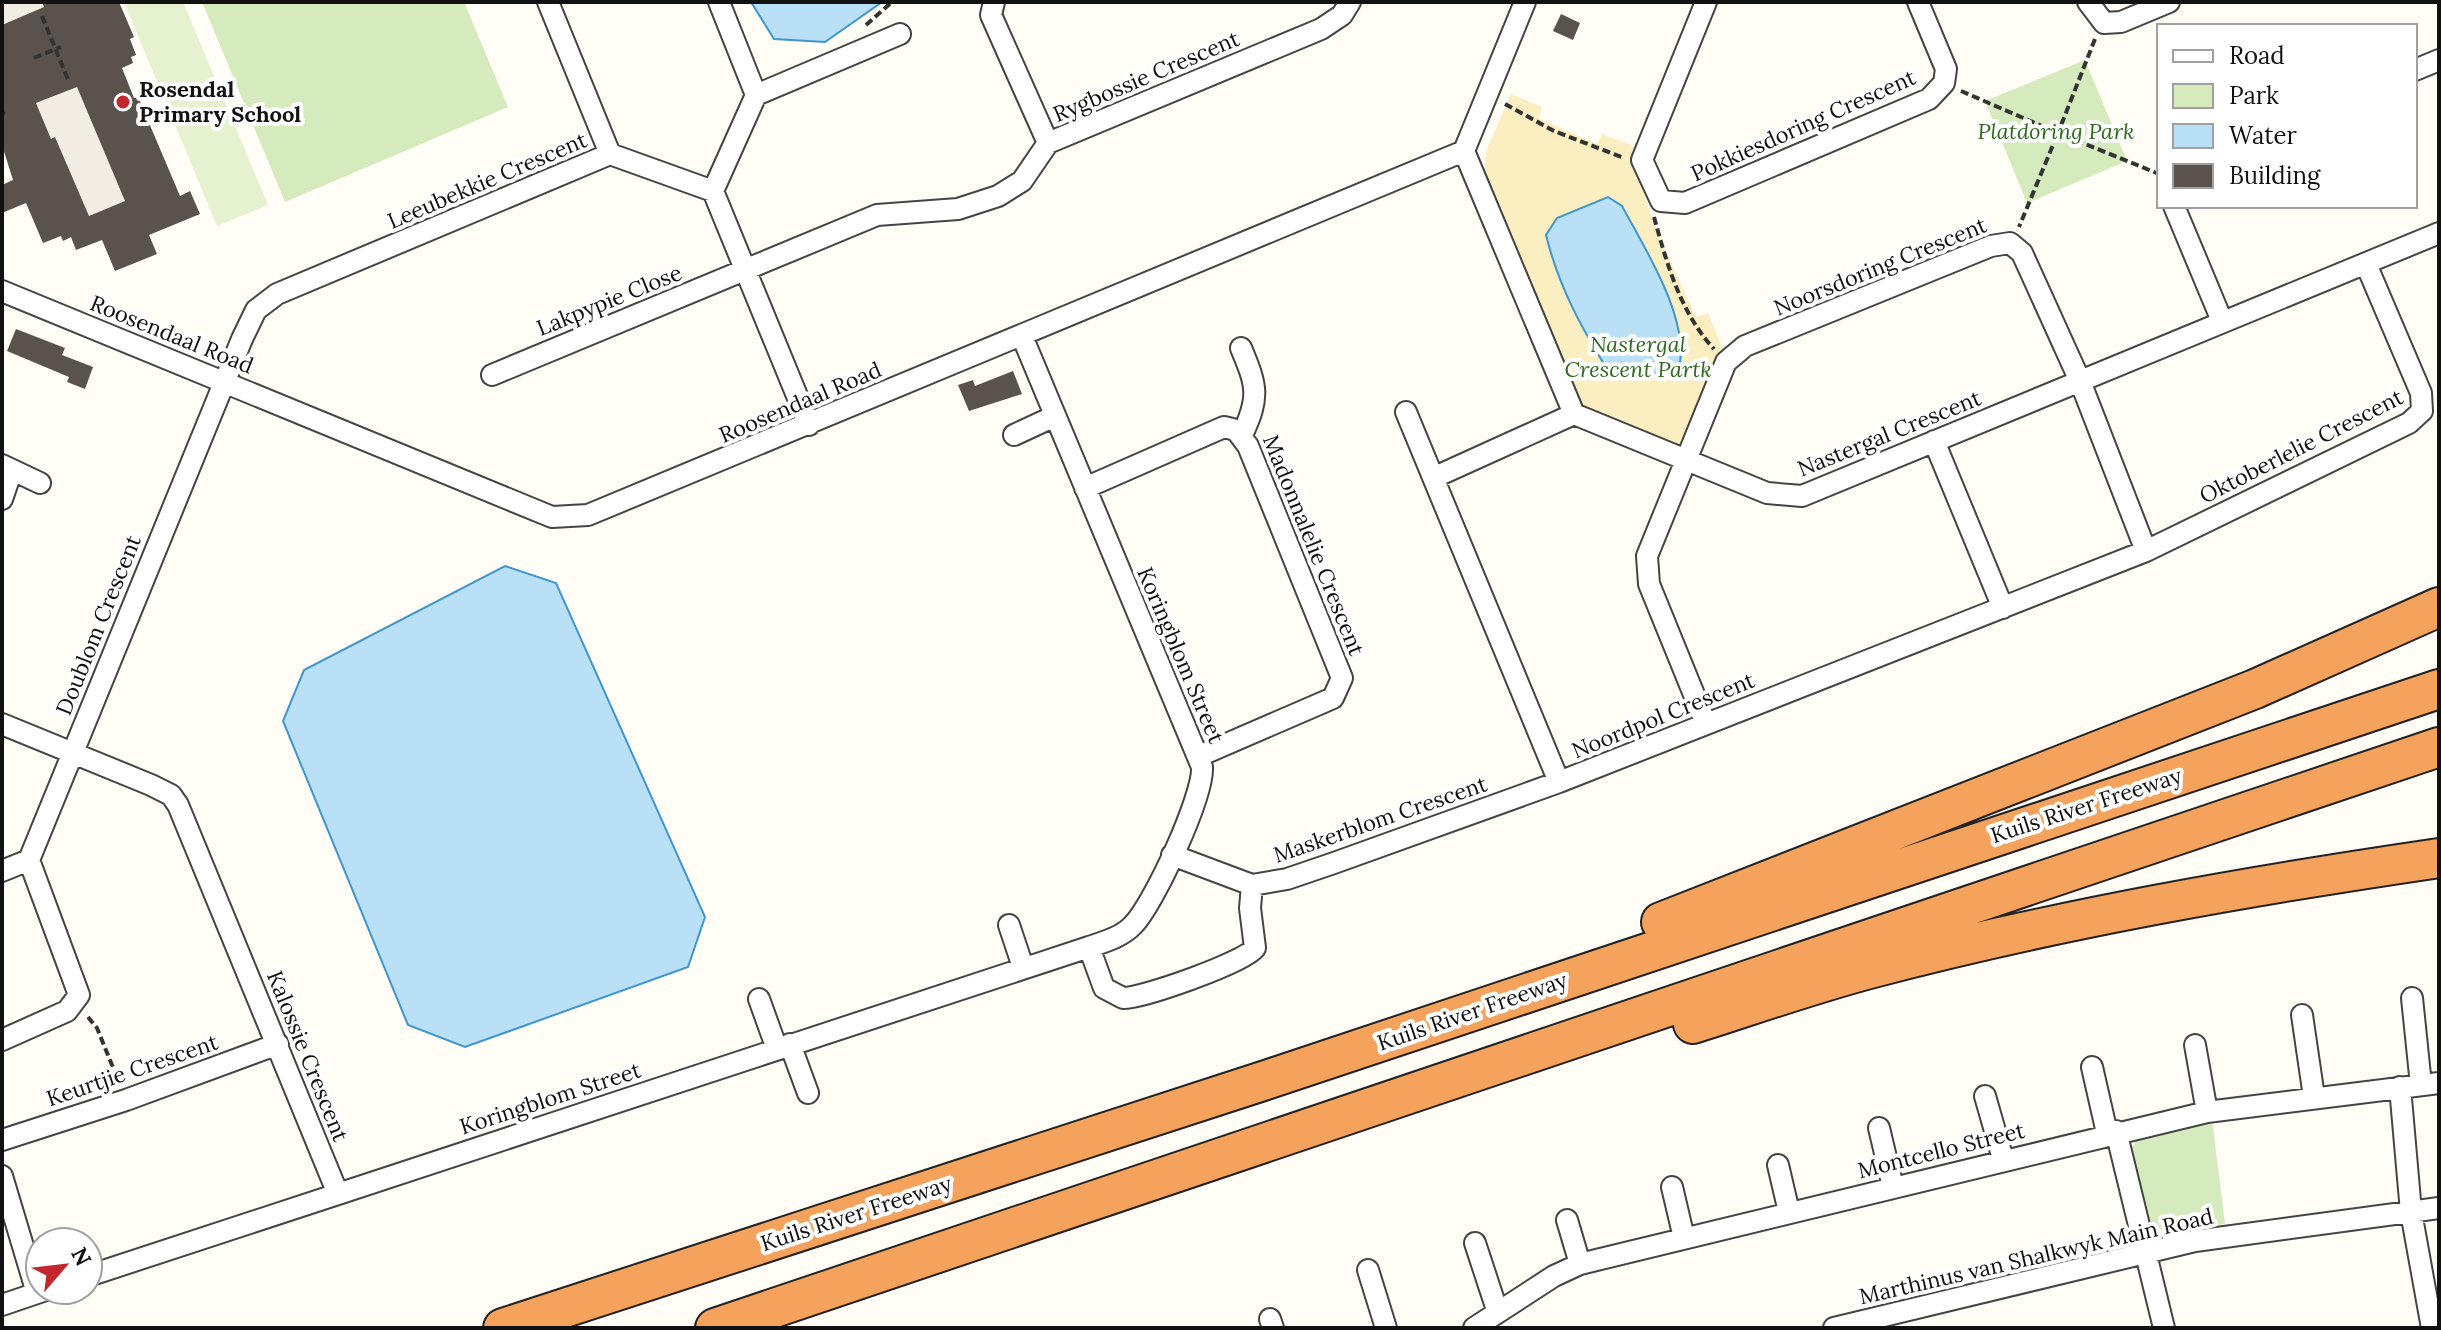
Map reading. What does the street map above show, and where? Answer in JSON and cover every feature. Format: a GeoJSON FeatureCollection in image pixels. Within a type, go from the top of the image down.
{"type":"FeatureCollection","features":[{"type":"Feature","properties":{"kind":"highway"},"geometry":{"type":"LineString","coordinates":[[1266,1080],[1363,1033],[1608,943],[2240,695],[2439,607]]}},
{"type":"Feature","properties":{"kind":"highway","name":"Kuils River Freeway"},"geometry":{"type":"LineString","coordinates":[[503,1328],[1266,1080],[2439,689]]}},
{"type":"Feature","properties":{"kind":"highway"},"geometry":{"type":"LineString","coordinates":[[715,1328],[2439,747]]}},
{"type":"Feature","properties":{"kind":"highway"},"geometry":{"type":"LineString","coordinates":[[1338,1116],[1408,1112],[1871,969],[2053,925],[2169,901],[2439,858]]}},
{"type":"Feature","properties":{"kind":"street"},"geometry":{"type":"LineString","coordinates":[[548,2],[610,154]]}},
{"type":"Feature","properties":{"kind":"street"},"geometry":{"type":"LineString","coordinates":[[719,2],[756,95]]}},
{"type":"Feature","properties":{"kind":"street","name":"Rygbossie Crescent"},"geometry":{"type":"LineString","coordinates":[[994,2],[991,15],[1048,143],[1321,29],[1342,15],[1350,2]]}},
{"type":"Feature","properties":{"kind":"street"},"geometry":{"type":"LineString","coordinates":[[1435,477],[1574,414],[1464,151],[1525,2]]}},
{"type":"Feature","properties":{"kind":"street"},"geometry":{"type":"LineString","coordinates":[[1661,201],[1642,160],[1706,2]]}},
{"type":"Feature","properties":{"kind":"street","name":"Pokkiesdoring Crescent"},"geometry":{"type":"LineString","coordinates":[[1661,201],[1685,203],[1929,99],[1944,83],[1946,69],[1918,2]]}},
{"type":"Feature","properties":{"kind":"street"},"geometry":{"type":"LineString","coordinates":[[2088,2],[2104,23],[2121,22],[2169,2]]}},
{"type":"Feature","properties":{"kind":"street"},"geometry":{"type":"LineString","coordinates":[[809,425],[713,191],[756,95],[900,34]]}},
{"type":"Feature","properties":{"kind":"street"},"geometry":{"type":"LineString","coordinates":[[2417,69],[2439,60]]}},
{"type":"Feature","properties":{"kind":"street","name":"Lakpypie Close"},"geometry":{"type":"LineString","coordinates":[[492,375],[877,215],[958,209],[998,196],[1022,181],[1048,143]]}},
{"type":"Feature","properties":{"kind":"street","name":"Roosendaal Road"},"geometry":{"type":"LineString","coordinates":[[2,291],[552,517],[588,515],[1464,151]]}},
{"type":"Feature","properties":{"kind":"street","name":"Leeubekkie Crescent"},"geometry":{"type":"LineString","coordinates":[[224,380],[256,310],[277,294],[610,154],[713,191]]}},
{"type":"Feature","properties":{"kind":"street"},"geometry":{"type":"LineString","coordinates":[[2175,208],[2222,321]]}},
{"type":"Feature","properties":{"kind":"street","name":"Nastergal Crescent"},"geometry":{"type":"LineString","coordinates":[[1574,414],[1767,493],[1802,496],[2439,233]]}},
{"type":"Feature","properties":{"kind":"street","name":"Noorsdoring Crescent"},"geometry":{"type":"LineString","coordinates":[[1726,362],[1745,346],[1991,246],[2010,243],[2022,253],[2080,381]]}},
{"type":"Feature","properties":{"kind":"street","name":"Oktoberlelie Crescent"},"geometry":{"type":"LineString","coordinates":[[2045,591],[2146,551],[2409,423],[2422,411],[2418,384],[2366,264]]}},
{"type":"Feature","properties":{"kind":"street","name":"Koringblom Street"},"geometry":{"type":"LineString","coordinates":[[338,1194],[1089,947],[1118,936],[1135,924],[1172,855],[1201,786],[1199,756],[1022,336]]}},
{"type":"Feature","properties":{"kind":"street"},"geometry":{"type":"LineString","coordinates":[[1241,348],[1256,391],[1253,411],[1242,435]]}},
{"type":"Feature","properties":{"kind":"street"},"geometry":{"type":"LineString","coordinates":[[1706,724],[1656,606],[1646,568],[1651,542],[1726,362]]}},
{"type":"Feature","properties":{"kind":"street","name":"Doublom Crescent"},"geometry":{"type":"LineString","coordinates":[[29,860],[224,380]]}},
{"type":"Feature","properties":{"kind":"street"},"geometry":{"type":"LineString","coordinates":[[2080,381],[2146,551]]}},
{"type":"Feature","properties":{"kind":"street","name":"Noordpol Crescent"},"geometry":{"type":"LineString","coordinates":[[1406,412],[1559,782],[2045,591]]}},
{"type":"Feature","properties":{"kind":"street"},"geometry":{"type":"LineString","coordinates":[[1014,435],[1055,416]]}},
{"type":"Feature","properties":{"kind":"street","name":"Madonnalelie Crescent"},"geometry":{"type":"LineString","coordinates":[[1085,488],[1224,427],[1242,435],[1342,678],[1333,698],[1199,756]]}},
{"type":"Feature","properties":{"kind":"street"},"geometry":{"type":"LineString","coordinates":[[1934,441],[2003,608]]}},
{"type":"Feature","properties":{"kind":"street"},"geometry":{"type":"LineString","coordinates":[[2,499],[7,468],[40,483]]}},
{"type":"Feature","properties":{"kind":"street","name":"Kalossie Crescent"},"geometry":{"type":"LineString","coordinates":[[2,724],[171,795],[178,805],[338,1194]]}},
{"type":"Feature","properties":{"kind":"street","name":"Maskerblom Crescent"},"geometry":{"type":"LineString","coordinates":[[1172,855],[1252,885],[1301,875],[1559,782]]}},
{"type":"Feature","properties":{"kind":"street"},"geometry":{"type":"LineString","coordinates":[[2,871],[29,860],[78,988],[78,1002],[67,1011],[2,1040]]}},
{"type":"Feature","properties":{"kind":"street"},"geometry":{"type":"LineString","coordinates":[[1089,947],[1104,988],[1123,998],[1211,971],[1250,954],[1255,948],[1250,908],[1252,885]]}},
{"type":"Feature","properties":{"kind":"street"},"geometry":{"type":"LineString","coordinates":[[1009,925],[1023,967]]}},
{"type":"Feature","properties":{"kind":"street"},"geometry":{"type":"LineString","coordinates":[[2412,998],[2430,1084]]}},
{"type":"Feature","properties":{"kind":"street"},"geometry":{"type":"LineString","coordinates":[[759,999],[808,1093]]}},
{"type":"Feature","properties":{"kind":"street"},"geometry":{"type":"LineString","coordinates":[[2302,1015],[2314,1097]]}},
{"type":"Feature","properties":{"kind":"street","name":"Keurtjie Crescent"},"geometry":{"type":"LineString","coordinates":[[2,1140],[126,1100],[278,1044]]}},
{"type":"Feature","properties":{"kind":"street"},"geometry":{"type":"LineString","coordinates":[[2195,1045],[2207,1112]]}},
{"type":"Feature","properties":{"kind":"street"},"geometry":{"type":"LineString","coordinates":[[2092,1067],[2146,1252],[2164,1328]]}},
{"type":"Feature","properties":{"kind":"street","name":"Montcello Street"},"geometry":{"type":"LineString","coordinates":[[1474,1328],[1497,1310],[1580,1264],[2112,1132],[2207,1112],[2430,1084]]}},
{"type":"Feature","properties":{"kind":"street"},"geometry":{"type":"LineString","coordinates":[[2400,1087],[2411,1212],[2432,1328]]}},
{"type":"Feature","properties":{"kind":"street"},"geometry":{"type":"LineString","coordinates":[[1985,1096],[2003,1159]]}},
{"type":"Feature","properties":{"kind":"street"},"geometry":{"type":"LineString","coordinates":[[1879,1128],[1893,1187]]}},
{"type":"Feature","properties":{"kind":"street"},"geometry":{"type":"LineString","coordinates":[[1778,1165],[1789,1212]]}},
{"type":"Feature","properties":{"kind":"street"},"geometry":{"type":"LineString","coordinates":[[2,1176],[24,1240]]}},
{"type":"Feature","properties":{"kind":"street"},"geometry":{"type":"LineString","coordinates":[[1672,1187],[1684,1238]]}},
{"type":"Feature","properties":{"kind":"street"},"geometry":{"type":"LineString","coordinates":[[104,1271],[338,1194]]}},
{"type":"Feature","properties":{"kind":"street","name":"Marthinus van Shalkwyk Main Road"},"geometry":{"type":"LineString","coordinates":[[1834,1328],[2195,1241],[2439,1208]]}},
{"type":"Feature","properties":{"kind":"street"},"geometry":{"type":"LineString","coordinates":[[1567,1220],[1580,1264]]}},
{"type":"Feature","properties":{"kind":"street"},"geometry":{"type":"LineString","coordinates":[[1475,1243],[1497,1310]]}},
{"type":"Feature","properties":{"kind":"street"},"geometry":{"type":"LineString","coordinates":[[1368,1270],[1386,1328]]}},
{"type":"Feature","properties":{"kind":"street"},"geometry":{"type":"LineString","coordinates":[[2,1305],[24,1298]]}},
{"type":"Feature","properties":{"kind":"path"},"geometry":{"type":"LineString","coordinates":[[42,16],[58,48],[69,82]]}},
{"type":"Feature","properties":{"kind":"path"},"geometry":{"type":"LineString","coordinates":[[2010,243],[2058,133],[2092,44],[2104,23]]}},
{"type":"Feature","properties":{"kind":"path"},"geometry":{"type":"LineString","coordinates":[[34,58],[58,48]]}},
{"type":"Feature","properties":{"kind":"path"},"geometry":{"type":"LineString","coordinates":[[1944,83],[2157,173]]}},
{"type":"Feature","properties":{"kind":"path"},"geometry":{"type":"LineString","coordinates":[[1487,92],[1554,131],[1613,157],[1642,160]]}},
{"type":"Feature","properties":{"kind":"path"},"geometry":{"type":"LineString","coordinates":[[1661,201],[1653,213],[1678,293],[1700,334],[1726,362]]}},
{"type":"Feature","properties":{"kind":"path"},"geometry":{"type":"LineString","coordinates":[[78,1002],[97,1028],[126,1100]]}},
{"type":"Feature","properties":{"kind":"green space"},"geometry":{"type":"Polygon","coordinates":[[[124,2],[183,2],[268,205],[217,226],[124,2]]]}},
{"type":"Feature","properties":{"kind":"green space"},"geometry":{"type":"Polygon","coordinates":[[[202,2],[464,2],[508,107],[285,202],[202,2]]]}},
{"type":"Feature","properties":{"kind":"green space","name":"Platdoring Park"},"geometry":{"type":"Polygon","coordinates":[[[2085,60],[2127,161],[2027,203],[1985,101],[2085,60]]]}},
{"type":"Feature","properties":{"kind":"green space"},"geometry":{"type":"Polygon","coordinates":[[[2212,1120],[2225,1224],[2181,1233],[2163,1231],[2154,1224],[2142,1202],[2130,1151],[2138,1137],[2212,1120]]]}},
{"type":"Feature","properties":{"kind":"sand","name":"Nastergal Crescent Partk"},"geometry":{"type":"Polygon","coordinates":[[[1511,94],[1542,107],[1538,118],[1597,144],[1602,134],[1639,148],[1643,189],[1658,234],[1696,317],[1708,313],[1724,352],[1681,443],[1675,446],[1588,411],[1580,400],[1484,171],[1487,149],[1511,94]]]}},
{"type":"Feature","properties":{"kind":"shaded area"},"geometry":{"type":"Polygon","coordinates":[[[2,2],[42,2],[44,7],[3,24],[2,2]]]}},
{"type":"Feature","properties":{"kind":"shaded area"},"geometry":{"type":"Polygon","coordinates":[[[77,87],[125,201],[89,216],[56,137],[51,139],[37,103],[77,87]]]}},
{"type":"Feature","properties":{"kind":"water"},"geometry":{"type":"Polygon","coordinates":[[[751,2],[882,2],[825,42],[774,39],[751,2]]]}},
{"type":"Feature","properties":{"kind":"water"},"geometry":{"type":"Polygon","coordinates":[[[1608,197],[1622,206],[1671,303],[1680,344],[1680,363],[1664,373],[1612,377],[1573,309],[1551,254],[1546,235],[1557,218],[1608,197]]]}},
{"type":"Feature","properties":{"kind":"water"},"geometry":{"type":"Polygon","coordinates":[[[505,566],[556,583],[705,917],[688,967],[465,1047],[408,1025],[283,721],[304,670],[505,566]]]}},
{"type":"Feature","properties":{"kind":"building"},"geometry":{"type":"Polygon","coordinates":[[[42,2],[119,2],[134,37],[130,39],[136,55],[131,57],[133,63],[122,68],[134,98],[138,97],[180,196],[190,191],[200,214],[149,235],[157,254],[115,271],[102,240],[76,250],[71,237],[63,241],[61,236],[43,243],[26,203],[2,213],[2,185],[13,180],[2,145],[2,25],[44,7],[42,2]],[[77,87],[36,103],[51,139],[55,137],[89,216],[125,201],[77,87]]]}},
{"type":"Feature","properties":{"kind":"building"},"geometry":{"type":"Polygon","coordinates":[[[1561,14],[1580,23],[1573,40],[1553,31],[1561,14]]]}},
{"type":"Feature","properties":{"kind":"building"},"geometry":{"type":"Polygon","coordinates":[[[16,329],[65,348],[62,355],[93,367],[85,389],[67,382],[69,377],[7,351],[16,329]]]}},
{"type":"Feature","properties":{"kind":"building"},"geometry":{"type":"Polygon","coordinates":[[[1013,371],[1022,394],[969,411],[958,385],[973,380],[975,386],[1013,371]]]}},
{"type":"Feature","properties":{"kind":"place","name":"Rosendal Primary School"},"geometry":{"type":"Point","coordinates":[123,102]}}]}
